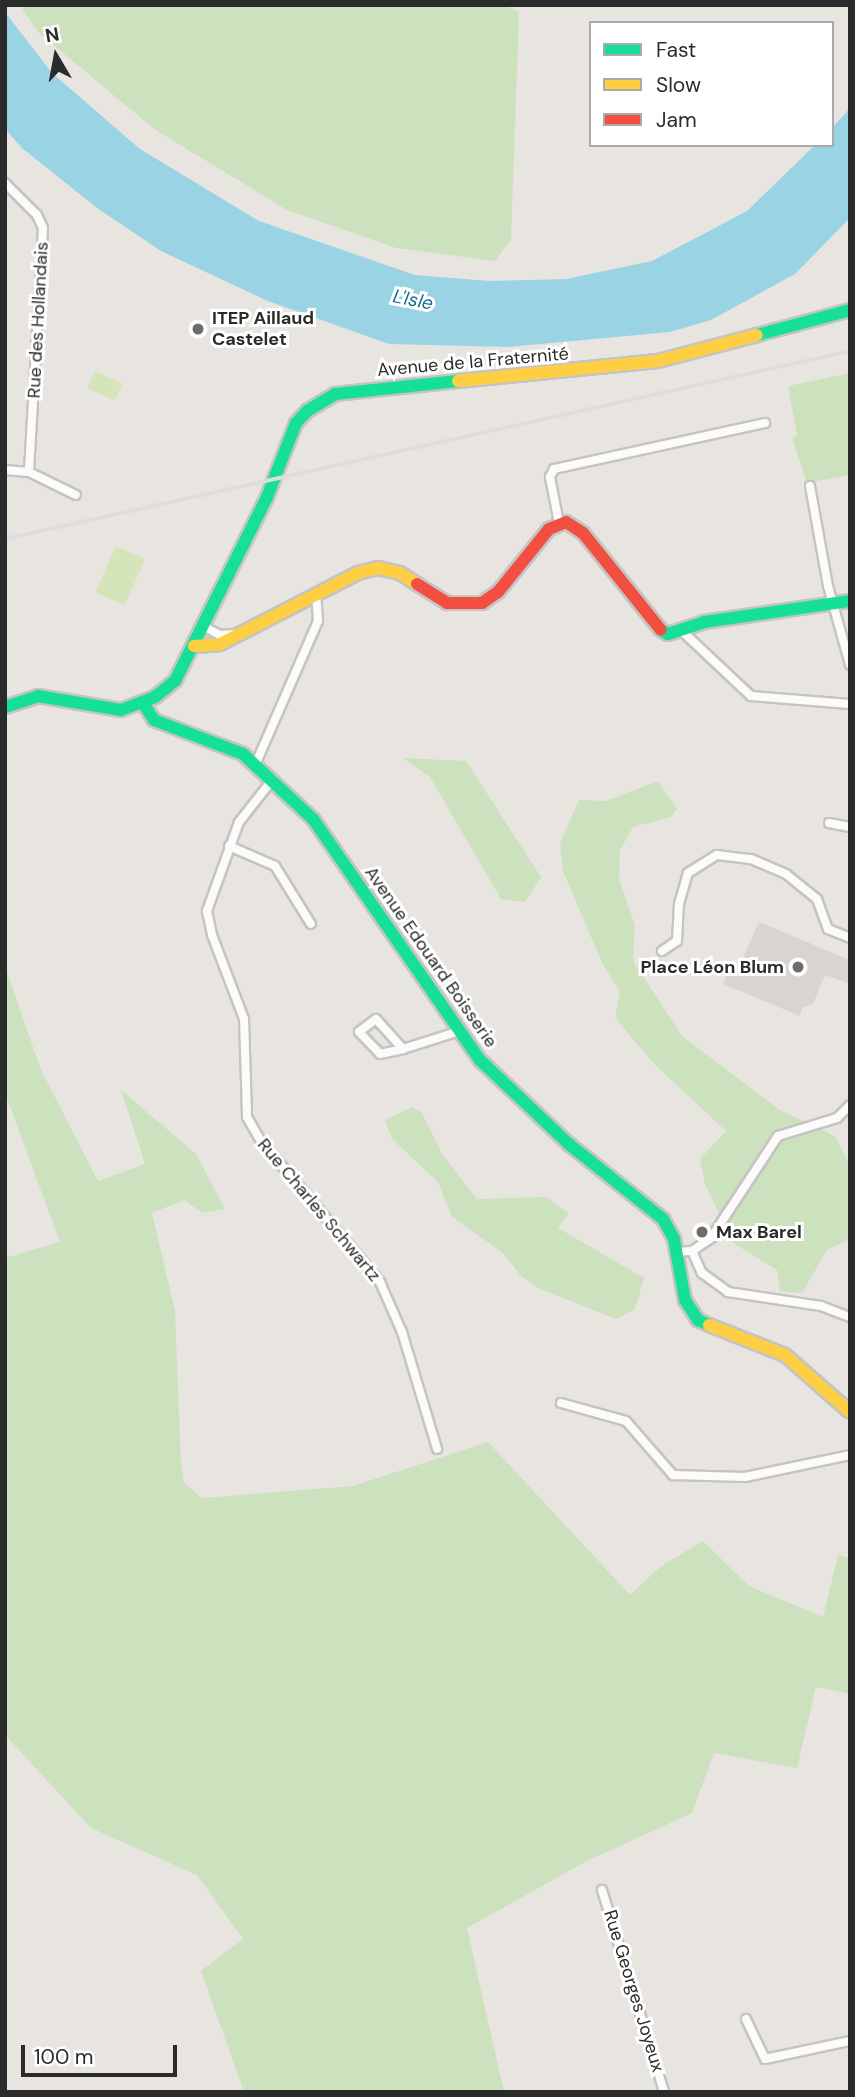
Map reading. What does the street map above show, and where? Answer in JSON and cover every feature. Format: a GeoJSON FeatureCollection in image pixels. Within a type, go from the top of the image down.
{"type":"FeatureCollection","features":[{"type":"Feature","properties":{"kind":"street","name":"Rue des Hollandais"},"geometry":{"type":"LineString","coordinates":[[5,183],[37,215],[43,229],[29,472]]}},
{"type":"Feature","properties":{"kind":"street","name":"Avenue de la Fraternité"},"geometry":{"type":"LineString","coordinates":[[143,703],[175,681],[267,497],[296,423],[335,394],[658,361],[740,343],[850,310]]}},
{"type":"Feature","properties":{"kind":"street"},"geometry":{"type":"LineString","coordinates":[[559,523],[550,477],[554,469],[765,423]]}},
{"type":"Feature","properties":{"kind":"street"},"geometry":{"type":"LineString","coordinates":[[5,470],[29,472],[76,495]]}},
{"type":"Feature","properties":{"kind":"street"},"geometry":{"type":"LineString","coordinates":[[810,486],[832,604],[850,665]]}},
{"type":"Feature","properties":{"kind":"street"},"geometry":{"type":"LineString","coordinates":[[194,646],[211,647],[316,594],[378,568],[400,573],[447,603],[482,603],[498,592],[549,529],[559,523],[571,523],[583,533],[657,628],[668,634],[683,632],[704,622],[850,601]]}},
{"type":"Feature","properties":{"kind":"street"},"geometry":{"type":"LineString","coordinates":[[256,763],[318,621],[316,594]]}},
{"type":"Feature","properties":{"kind":"street"},"geometry":{"type":"LineString","coordinates":[[203,626],[220,635],[241,633]]}},
{"type":"Feature","properties":{"kind":"street"},"geometry":{"type":"LineString","coordinates":[[683,632],[751,696],[850,704]]}},
{"type":"Feature","properties":{"kind":"street"},"geometry":{"type":"LineString","coordinates":[[7,706],[38,696],[111,710],[143,703]]}},
{"type":"Feature","properties":{"kind":"street","name":"Avenue Edouard Boisserie"},"geometry":{"type":"LineString","coordinates":[[143,703],[154,720],[229,746],[256,763],[313,819],[480,1060],[570,1145],[656,1211],[668,1227],[676,1252],[685,1300],[698,1320],[785,1355],[850,1412]]}},
{"type":"Feature","properties":{"kind":"street","name":"Rue Charles Schwartz"},"geometry":{"type":"LineString","coordinates":[[274,779],[257,795],[229,846],[207,911],[212,935],[244,1019],[249,1123],[380,1282],[402,1332],[437,1449]]}},
{"type":"Feature","properties":{"kind":"street"},"geometry":{"type":"LineString","coordinates":[[829,823],[850,827]]}},
{"type":"Feature","properties":{"kind":"street"},"geometry":{"type":"LineString","coordinates":[[229,846],[275,866],[311,923]]}},
{"type":"Feature","properties":{"kind":"street"},"geometry":{"type":"LineString","coordinates":[[662,951],[677,941],[678,904],[688,873],[717,855],[751,859],[786,874],[816,898],[828,929],[850,938]]}},
{"type":"Feature","properties":{"kind":"street"},"geometry":{"type":"LineString","coordinates":[[403,1049],[376,1019],[359,1032],[377,1054],[403,1049],[459,1030]]}},
{"type":"Feature","properties":{"kind":"street"},"geometry":{"type":"LineString","coordinates":[[676,1252],[692,1251],[711,1238],[771,1141],[787,1131],[837,1118],[850,1105]]}},
{"type":"Feature","properties":{"kind":"street"},"geometry":{"type":"LineString","coordinates":[[692,1251],[702,1273],[728,1292],[821,1306],[850,1317]]}},
{"type":"Feature","properties":{"kind":"street"},"geometry":{"type":"LineString","coordinates":[[561,1403],[626,1421],[673,1475],[745,1477],[850,1455]]}},
{"type":"Feature","properties":{"kind":"street","name":"Rue Georges Joyeux"},"geometry":{"type":"LineString","coordinates":[[602,1890],[664,2092]]}},
{"type":"Feature","properties":{"kind":"street"},"geometry":{"type":"LineString","coordinates":[[746,2019],[765,2059],[850,2041]]}},
{"type":"Feature","properties":{"kind":"green space"},"geometry":{"type":"Polygon","coordinates":[[[20,5],[504,5],[519,12],[511,239],[495,261],[396,248],[287,210],[154,129],[38,32],[20,5]]]}},
{"type":"Feature","properties":{"kind":"green space"},"geometry":{"type":"Polygon","coordinates":[[[95,371],[122,383],[115,401],[87,388],[95,371]]]}},
{"type":"Feature","properties":{"kind":"green space"},"geometry":{"type":"Polygon","coordinates":[[[850,373],[850,475],[807,483],[792,438],[797,435],[788,386],[850,373]]]}},
{"type":"Feature","properties":{"kind":"green space"},"geometry":{"type":"Polygon","coordinates":[[[116,546],[145,559],[124,606],[95,593],[116,546]]]}},
{"type":"Feature","properties":{"kind":"green space"},"geometry":{"type":"Polygon","coordinates":[[[403,758],[466,761],[541,877],[525,902],[501,899],[430,777],[403,758]]]}},
{"type":"Feature","properties":{"kind":"green space"},"geometry":{"type":"Polygon","coordinates":[[[658,781],[677,809],[671,817],[633,827],[620,850],[619,879],[635,925],[633,961],[682,1036],[780,1110],[835,1136],[850,1166],[850,1239],[827,1250],[802,1293],[780,1291],[777,1270],[733,1243],[705,1184],[700,1159],[726,1131],[654,1064],[615,1018],[620,992],[602,963],[563,871],[560,843],[579,800],[606,801],[658,781]]]}},
{"type":"Feature","properties":{"kind":"green space"},"geometry":{"type":"Polygon","coordinates":[[[5,966],[41,1070],[98,1181],[145,1164],[121,1090],[196,1154],[225,1209],[203,1213],[184,1200],[152,1213],[175,1311],[184,1483],[202,1498],[353,1486],[488,1442],[630,1595],[660,1567],[703,1541],[749,1586],[823,1617],[838,1555],[850,1558],[850,1694],[816,1687],[797,1768],[714,1753],[692,1813],[587,1861],[467,1928],[504,2092],[244,2092],[201,1971],[243,1939],[197,1875],[91,1828],[5,1735],[5,1258],[60,1242],[5,1093],[5,966]]]}},
{"type":"Feature","properties":{"kind":"green space"},"geometry":{"type":"Polygon","coordinates":[[[412,1107],[422,1113],[442,1154],[477,1199],[546,1197],[569,1213],[558,1228],[644,1278],[635,1309],[616,1319],[538,1288],[520,1275],[503,1253],[452,1217],[438,1182],[392,1139],[385,1120],[412,1107]]]}},
{"type":"Feature","properties":{"kind":"shaded area","name":"Place Léon Blum"},"geometry":{"type":"Polygon","coordinates":[[[759,922],[850,960],[850,984],[825,975],[813,1004],[802,1008],[800,1016],[723,984],[728,971],[743,976],[748,963],[744,955],[759,922]]]}},
{"type":"Feature","properties":{"kind":"water","name":"L'Isle"},"geometry":{"type":"Polygon","coordinates":[[[5,12],[52,73],[140,149],[259,221],[415,275],[490,281],[566,279],[652,261],[747,211],[813,147],[834,147],[834,126],[850,108],[850,218],[795,274],[711,320],[670,332],[507,347],[389,344],[268,301],[161,251],[97,208],[22,148],[5,129],[5,12]]]}},
{"type":"Feature","properties":{"kind":"railway"},"geometry":{"type":"LineString","coordinates":[[5,539],[850,351]]}},
{"type":"Feature","properties":{"kind":"traffic: fast"},"geometry":{"type":"LineString","coordinates":[[757,335],[850,310]]}},
{"type":"Feature","properties":{"kind":"traffic: fast"},"geometry":{"type":"LineString","coordinates":[[5,707],[38,696],[121,710],[155,697],[175,681],[267,497],[296,423],[307,411],[335,394],[458,381]]}},
{"type":"Feature","properties":{"kind":"traffic: fast"},"geometry":{"type":"LineString","coordinates":[[661,630],[668,634],[704,622],[850,601]]}},
{"type":"Feature","properties":{"kind":"traffic: fast"},"geometry":{"type":"LineString","coordinates":[[143,703],[154,720],[243,754],[313,819],[480,1060],[570,1145],[663,1219],[674,1239],[685,1300],[698,1320],[709,1325]]}},
{"type":"Feature","properties":{"kind":"traffic: slow"},"geometry":{"type":"LineString","coordinates":[[458,381],[658,361],[757,335]]}},
{"type":"Feature","properties":{"kind":"traffic: slow"},"geometry":{"type":"LineString","coordinates":[[194,646],[220,644],[358,573],[378,568],[400,573],[417,584]]}},
{"type":"Feature","properties":{"kind":"traffic: slow"},"geometry":{"type":"LineString","coordinates":[[709,1325],[785,1355],[850,1412]]}},
{"type":"Feature","properties":{"kind":"traffic: jam"},"geometry":{"type":"LineString","coordinates":[[417,584],[447,603],[482,603],[498,592],[549,529],[566,522],[583,533],[661,630]]}},
{"type":"Feature","properties":{"kind":"place","name":"ITEP Aillaud Castelet"},"geometry":{"type":"Point","coordinates":[198,329]}},
{"type":"Feature","properties":{"kind":"place","name":"Place Léon Blum"},"geometry":{"type":"Point","coordinates":[798,967]}},
{"type":"Feature","properties":{"kind":"place","name":"Max Barel"},"geometry":{"type":"Point","coordinates":[702,1232]}}]}
